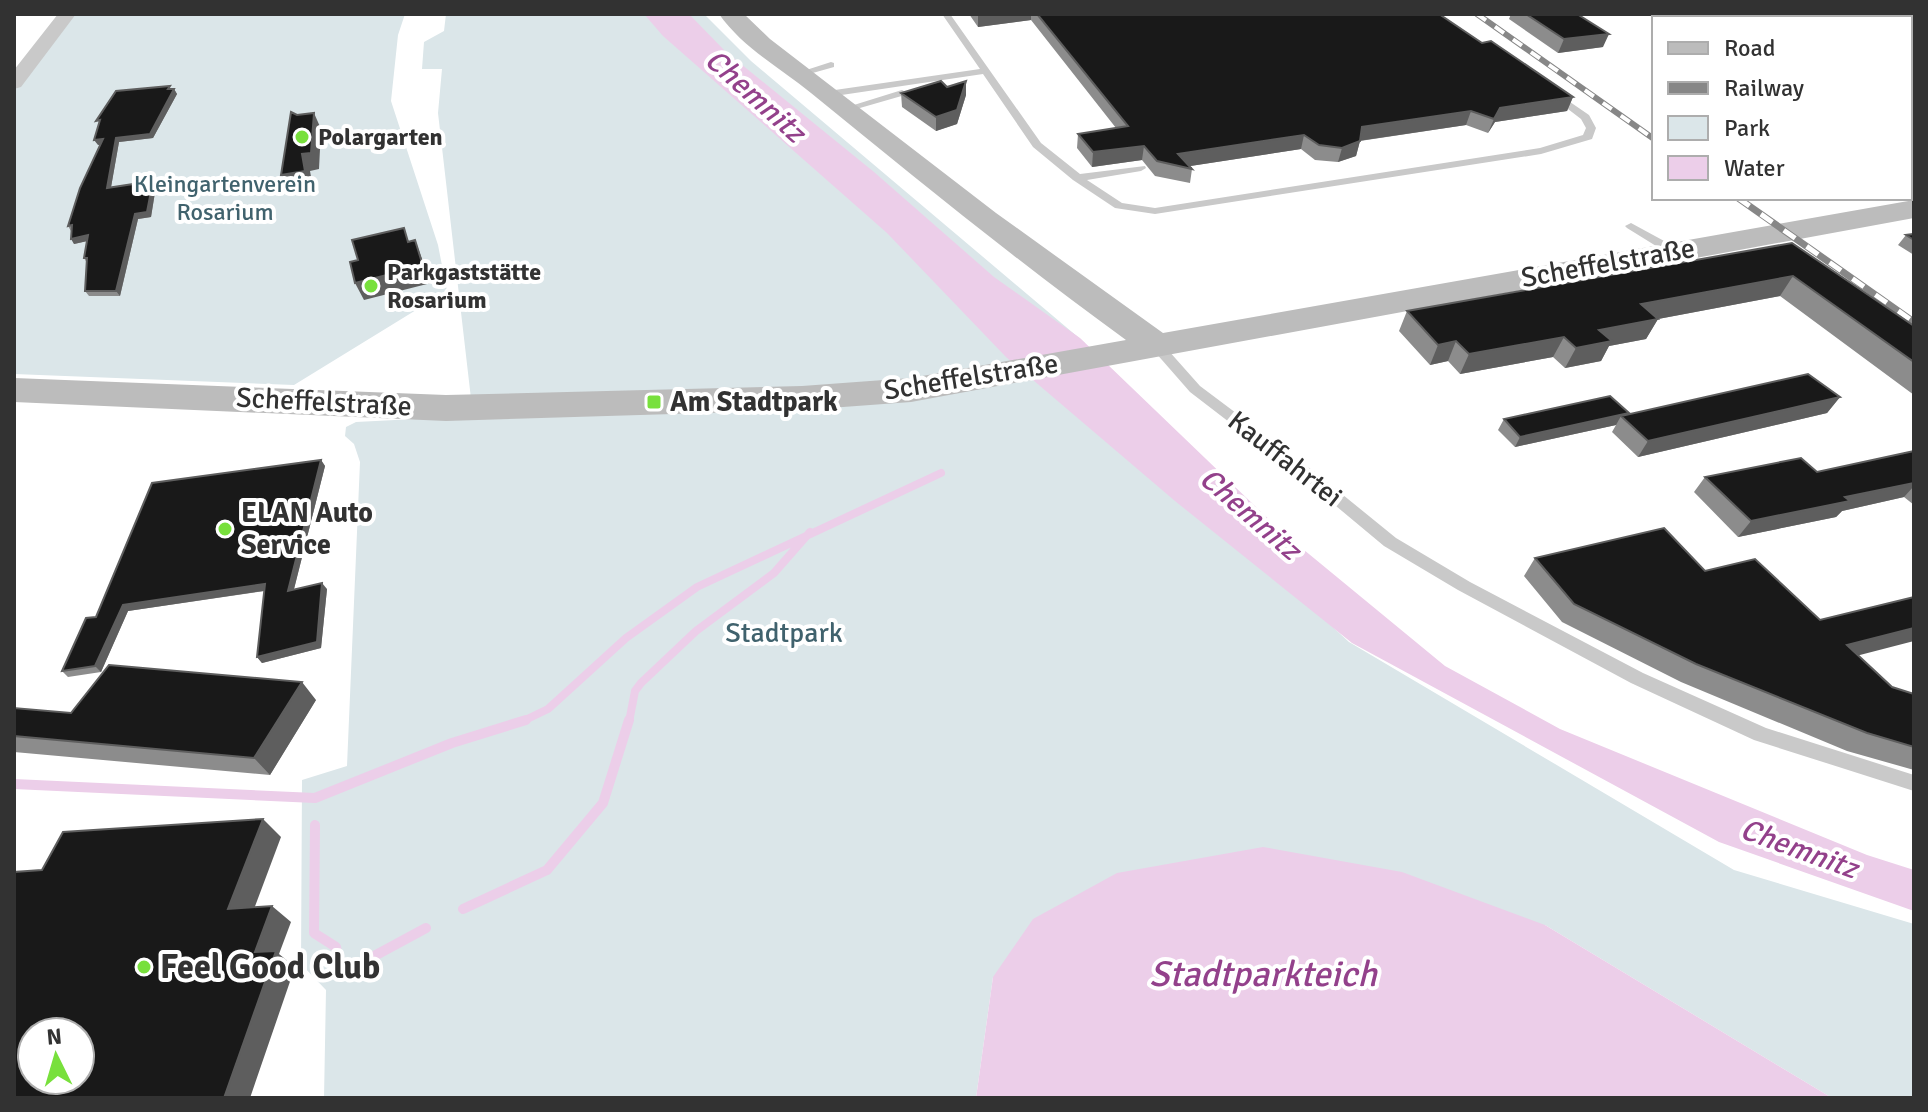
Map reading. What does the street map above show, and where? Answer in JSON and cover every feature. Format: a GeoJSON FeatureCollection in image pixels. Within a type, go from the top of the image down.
{"type":"FeatureCollection","features":[{"type":"Feature","properties":{"kind":"main road","name":"Kauffahrtei"},"geometry":{"type":"LineString","coordinates":[[731,14],[752,37],[802,73],[992,228],[1155,344]]}},
{"type":"Feature","properties":{"kind":"main road","name":"Scheffelstraße"},"geometry":{"type":"LineString","coordinates":[[14,390],[446,408],[802,398],[911,390],[1914,209]]}},
{"type":"Feature","properties":{"kind":"street"},"geometry":{"type":"LineString","coordinates":[[14,83],[67,14]]}},
{"type":"Feature","properties":{"kind":"lane"},"geometry":{"type":"LineString","coordinates":[[946,14],[1037,145],[1077,178],[1119,206],[1155,211],[1541,151],[1588,137],[1591,128],[1585,117],[1548,90]]}},
{"type":"Feature","properties":{"kind":"lane"},"geometry":{"type":"LineString","coordinates":[[802,73],[831,65]]}},
{"type":"Feature","properties":{"kind":"lane"},"geometry":{"type":"LineString","coordinates":[[837,101],[989,76]]}},
{"type":"Feature","properties":{"kind":"lane"},"geometry":{"type":"LineString","coordinates":[[837,101],[989,76]]}},
{"type":"Feature","properties":{"kind":"lane"},"geometry":{"type":"LineString","coordinates":[[1077,178],[1141,168]]}},
{"type":"Feature","properties":{"kind":"lane"},"geometry":{"type":"LineString","coordinates":[[1631,226],[1673,251]]}},
{"type":"Feature","properties":{"kind":"lane","name":"Kauffahrtei"},"geometry":{"type":"LineString","coordinates":[[1155,344],[1195,389],[1390,542],[1464,586],[1637,678],[1761,734],[1914,783]]}},
{"type":"Feature","properties":{"kind":"green space","name":"Kleingartenverein Rosarium"},"geometry":{"type":"Polygon","coordinates":[[[75,14],[405,14],[398,35],[391,101],[438,245],[447,291],[294,385],[14,374],[14,91],[75,14]]]}},
{"type":"Feature","properties":{"kind":"green space","name":"Stadtpark"},"geometry":{"type":"Polygon","coordinates":[[[446,14],[704,14],[751,61],[1085,343],[1059,375],[1349,642],[1734,870],[1914,924],[1914,1098],[1832,1098],[1545,925],[993,977],[976,1098],[324,1098],[326,990],[301,964],[302,780],[347,766],[360,462],[354,444],[345,436],[346,427],[356,422],[473,416],[438,113],[442,69],[422,69],[424,42],[444,31],[446,14]]]}},
{"type":"Feature","properties":{"kind":"water","name":"Chemnitz"},"geometry":{"type":"Polygon","coordinates":[[[644,14],[689,14],[725,51],[874,172],[994,277],[1080,338],[1281,531],[1445,666],[1560,729],[1867,855],[1914,870],[1914,911],[1719,842],[1352,643],[1175,501],[1006,357],[887,233],[663,36],[644,14]]]}},
{"type":"Feature","properties":{"kind":"water","name":"Stadtparkteich"},"geometry":{"type":"Polygon","coordinates":[[[1263,847],[1402,872],[1545,925],[1832,1098],[976,1098],[993,977],[1033,919],[1117,873],[1263,847]]]}},
{"type":"Feature","properties":{"kind":"building"},"geometry":{"type":"Polygon","coordinates":[[[1037,14],[1439,14],[1482,43],[1491,41],[1573,97],[1500,108],[1494,119],[1471,111],[1362,127],[1360,141],[1342,148],[1319,145],[1304,135],[1178,154],[1192,169],[1157,161],[1144,146],[1093,152],[1078,134],[1128,126],[1037,14]]]}},
{"type":"Feature","properties":{"kind":"building"},"geometry":{"type":"Polygon","coordinates":[[[1526,14],[1577,14],[1609,34],[1564,39],[1526,14]]]}},
{"type":"Feature","properties":{"kind":"building"},"geometry":{"type":"Polygon","coordinates":[[[941,81],[947,87],[966,81],[957,110],[936,117],[901,93],[941,81]]]}},
{"type":"Feature","properties":{"kind":"building"},"geometry":{"type":"Polygon","coordinates":[[[170,86],[168,89],[174,89],[150,134],[116,138],[107,188],[153,181],[147,212],[135,214],[116,291],[85,291],[87,258],[84,258],[88,235],[71,239],[72,225],[68,226],[80,188],[103,139],[94,140],[100,120],[96,121],[116,91],[170,86]]]}},
{"type":"Feature","properties":{"kind":"building"},"geometry":{"type":"Polygon","coordinates":[[[291,112],[297,115],[314,113],[311,153],[302,154],[305,171],[281,175],[291,112]]]}},
{"type":"Feature","properties":{"kind":"building"},"geometry":{"type":"Polygon","coordinates":[[[404,228],[408,242],[415,240],[423,266],[355,283],[350,262],[358,260],[352,240],[404,228]]]}},
{"type":"Feature","properties":{"kind":"building"},"geometry":{"type":"Polygon","coordinates":[[[1792,243],[1914,326],[1914,362],[1793,276],[1641,304],[1658,319],[1599,330],[1612,341],[1576,348],[1564,337],[1469,354],[1456,341],[1438,345],[1407,311],[1792,243]]]}},
{"type":"Feature","properties":{"kind":"building"},"geometry":{"type":"Polygon","coordinates":[[[1808,374],[1840,397],[1648,441],[1621,416],[1808,374]]]}},
{"type":"Feature","properties":{"kind":"building"},"geometry":{"type":"Polygon","coordinates":[[[1610,396],[1629,413],[1520,437],[1504,419],[1610,396]]]}},
{"type":"Feature","properties":{"kind":"building"},"geometry":{"type":"Polygon","coordinates":[[[1914,451],[1914,483],[1845,497],[1850,501],[1751,521],[1705,477],[1801,458],[1817,472],[1914,451]]]}},
{"type":"Feature","properties":{"kind":"building"},"geometry":{"type":"Polygon","coordinates":[[[321,460],[288,591],[322,583],[317,642],[257,657],[265,584],[123,605],[95,666],[62,671],[86,618],[96,617],[152,483],[321,460]]]}},
{"type":"Feature","properties":{"kind":"building"},"geometry":{"type":"Polygon","coordinates":[[[1664,528],[1705,571],[1755,559],[1820,620],[1914,597],[1914,628],[1847,645],[1892,687],[1914,694],[1914,747],[1867,733],[1696,664],[1574,604],[1535,558],[1664,528]]]}},
{"type":"Feature","properties":{"kind":"building"},"geometry":{"type":"Polygon","coordinates":[[[109,665],[302,682],[254,758],[14,736],[14,708],[71,713],[109,665]]]}},
{"type":"Feature","properties":{"kind":"building","name":"Feel Good Club"},"geometry":{"type":"Polygon","coordinates":[[[263,819],[228,909],[272,906],[255,952],[276,951],[224,1098],[14,1098],[14,872],[42,870],[63,832],[263,819]]]}},
{"type":"Feature","properties":{"kind":"waterway"},"geometry":{"type":"LineString","coordinates":[[807,536],[941,473]]}},
{"type":"Feature","properties":{"kind":"waterway"},"geometry":{"type":"LineString","coordinates":[[807,536],[810,532]]}},
{"type":"Feature","properties":{"kind":"waterway"},"geometry":{"type":"LineString","coordinates":[[524,721],[548,709],[626,638],[697,587],[807,536]]}},
{"type":"Feature","properties":{"kind":"waterway"},"geometry":{"type":"LineString","coordinates":[[629,722],[635,691],[641,683],[696,631],[774,573],[807,536]]}},
{"type":"Feature","properties":{"kind":"waterway"},"geometry":{"type":"LineString","coordinates":[[463,909],[547,870],[603,803],[629,720]]}},
{"type":"Feature","properties":{"kind":"waterway"},"geometry":{"type":"LineString","coordinates":[[14,784],[315,798],[452,743],[524,721]]}},
{"type":"Feature","properties":{"kind":"waterway"},"geometry":{"type":"LineString","coordinates":[[315,825],[314,933],[336,947],[340,967],[352,968],[426,928]]}},
{"type":"Feature","properties":{"kind":"railway"},"geometry":{"type":"LineString","coordinates":[[1477,14],[1652,138]]}},
{"type":"Feature","properties":{"kind":"railway"},"geometry":{"type":"LineString","coordinates":[[1741,200],[1914,322]]}},
{"type":"Feature","properties":{"kind":"place","name":"Polargarten"},"geometry":{"type":"Point","coordinates":[302,137]}},
{"type":"Feature","properties":{"kind":"place","name":"Parkgaststätte Rosarium"},"geometry":{"type":"Point","coordinates":[371,286]}},
{"type":"Feature","properties":{"kind":"place","name":"Am Stadtpark"},"geometry":{"type":"Point","coordinates":[654,402]}},
{"type":"Feature","properties":{"kind":"place","name":"ELAN Auto Service"},"geometry":{"type":"Point","coordinates":[225,529]}},
{"type":"Feature","properties":{"kind":"place","name":"Feel Good Club"},"geometry":{"type":"Point","coordinates":[144,967]}}]}
